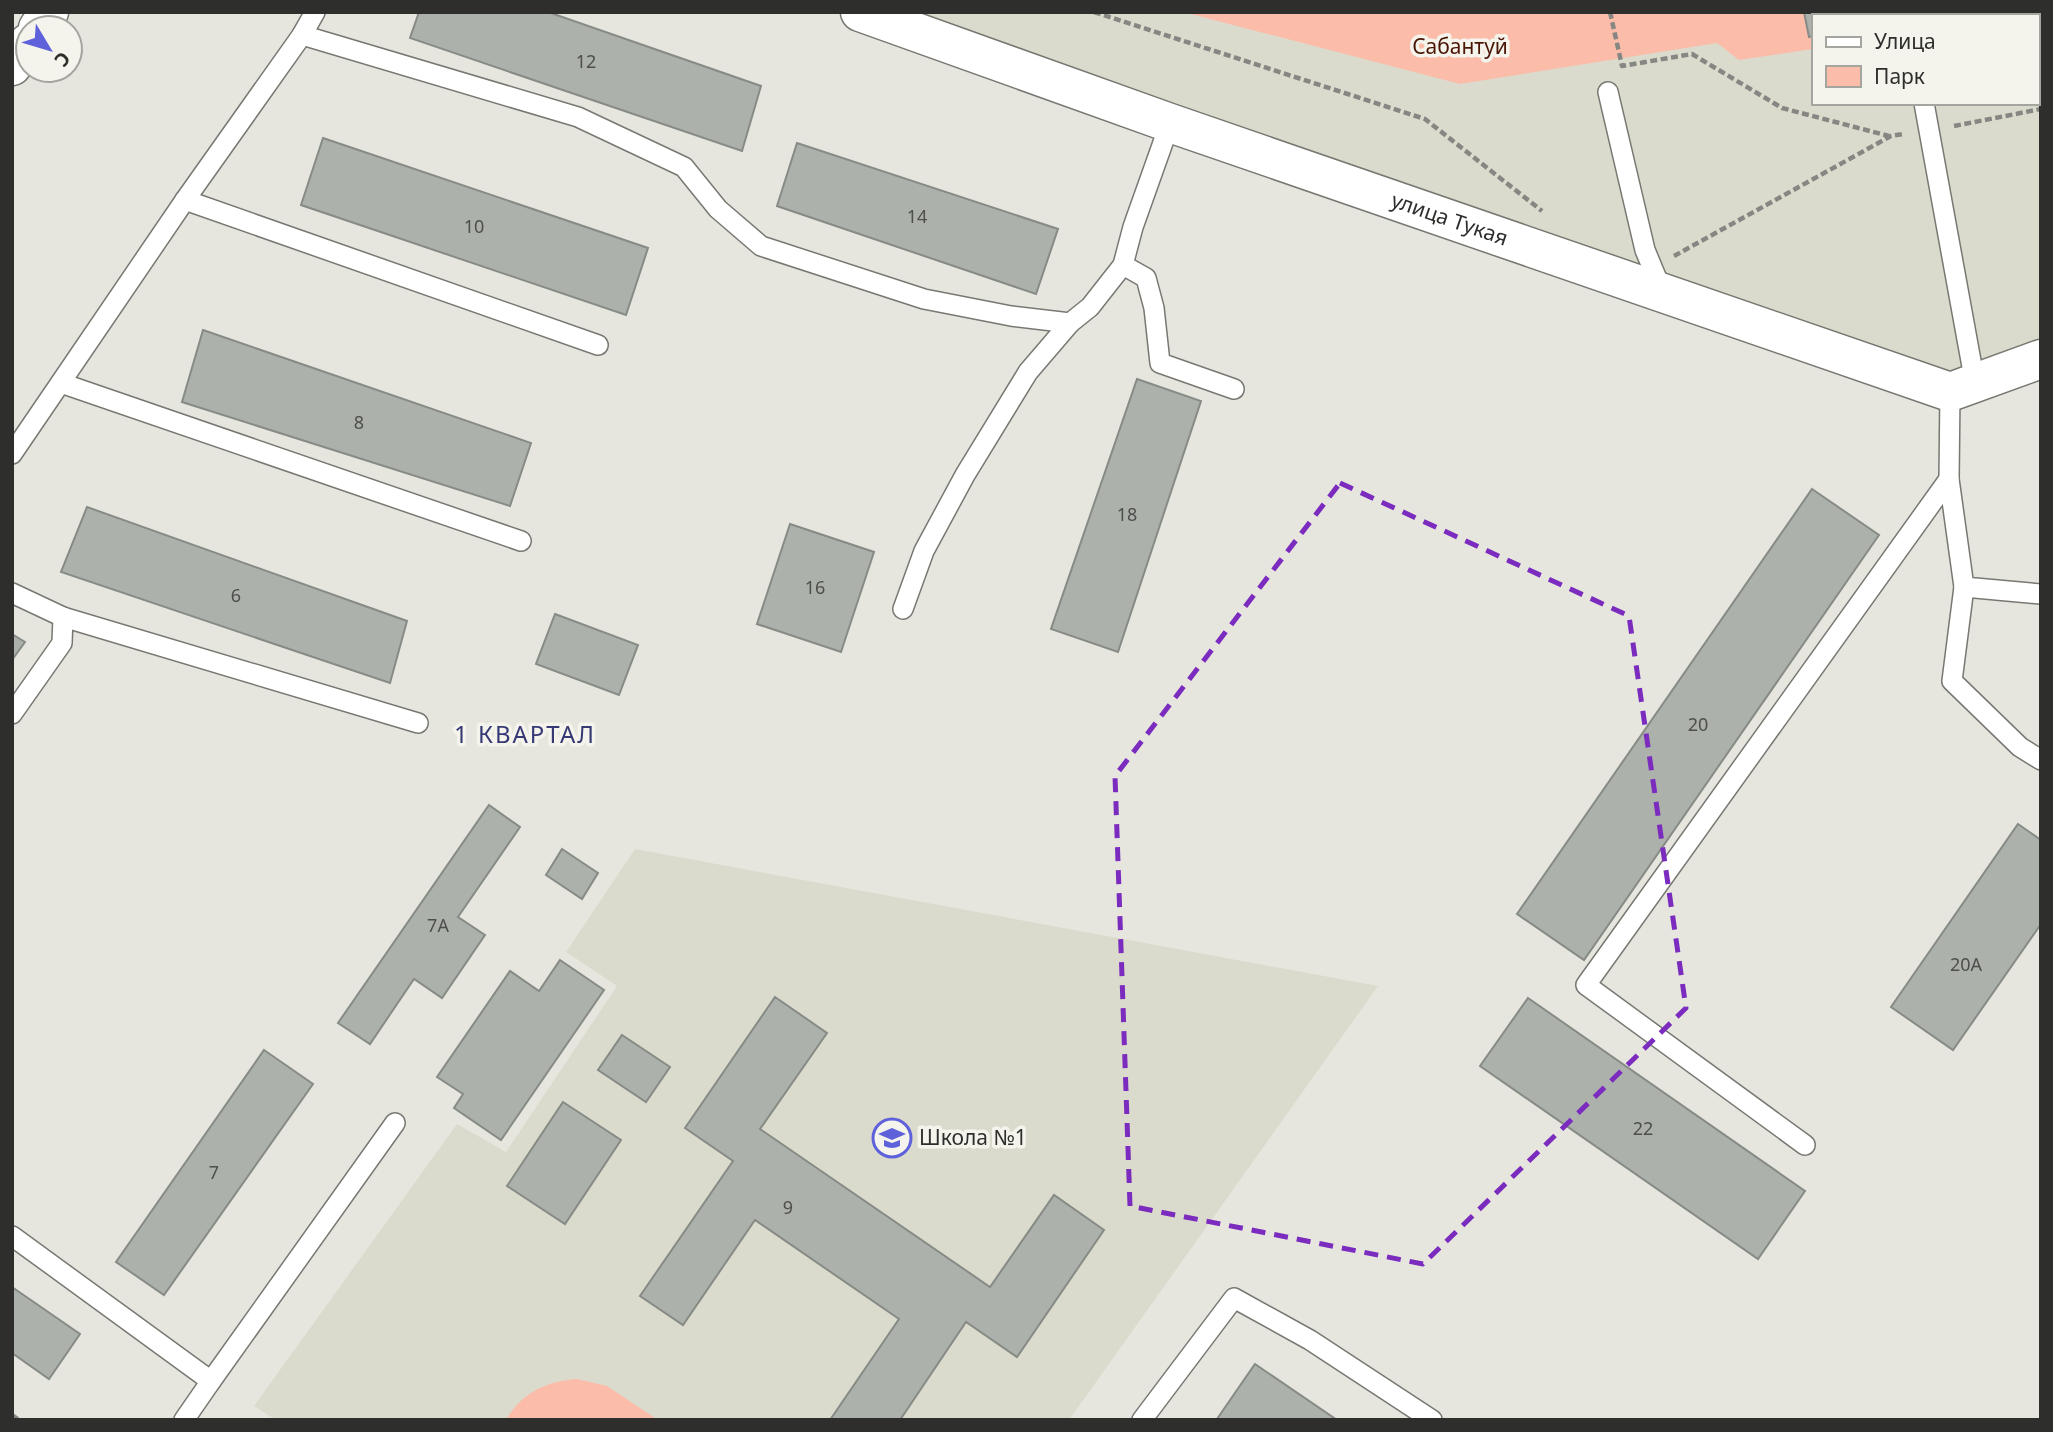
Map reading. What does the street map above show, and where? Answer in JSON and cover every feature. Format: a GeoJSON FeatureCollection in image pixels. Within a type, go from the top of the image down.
{"type":"FeatureCollection","features":[{"type":"Feature","properties":{"kind":"street","name":"улица Тукая"},"geometry":{"type":"LineString","coordinates":[[860,12],[1170,123],[1662,292],[1963,387]]}},
{"type":"Feature","properties":{"kind":"street"},"geometry":{"type":"LineString","coordinates":[[1963,387],[2041,359]]}},
{"type":"Feature","properties":{"kind":"lane"},"geometry":{"type":"LineString","coordinates":[[12,454],[185,200],[302,35],[315,12]]}},
{"type":"Feature","properties":{"kind":"lane"},"geometry":{"type":"LineString","coordinates":[[302,35],[578,117],[684,167],[718,209],[761,246],[924,299],[1011,316],[1070,323]]}},
{"type":"Feature","properties":{"kind":"lane"},"geometry":{"type":"LineString","coordinates":[[1608,92],[1645,250],[1662,292]]}},
{"type":"Feature","properties":{"kind":"lane"},"geometry":{"type":"LineString","coordinates":[[1924,105],[1963,387],[1949,479],[1964,587],[1952,681],[2020,747],[2041,760]]}},
{"type":"Feature","properties":{"kind":"lane"},"geometry":{"type":"LineString","coordinates":[[903,609],[924,551],[965,475],[1028,372],[1070,323],[1090,307],[1123,265],[1133,227],[1170,123]]}},
{"type":"Feature","properties":{"kind":"lane"},"geometry":{"type":"LineString","coordinates":[[185,200],[598,345]]}},
{"type":"Feature","properties":{"kind":"lane"},"geometry":{"type":"LineString","coordinates":[[1123,265],[1146,278],[1154,308],[1160,363],[1234,389]]}},
{"type":"Feature","properties":{"kind":"lane"},"geometry":{"type":"LineString","coordinates":[[61,383],[521,541]]}},
{"type":"Feature","properties":{"kind":"lane"},"geometry":{"type":"LineString","coordinates":[[1805,1145],[1586,985],[1949,479]]}},
{"type":"Feature","properties":{"kind":"lane"},"geometry":{"type":"LineString","coordinates":[[1964,587],[2041,594]]}},
{"type":"Feature","properties":{"kind":"lane"},"geometry":{"type":"LineString","coordinates":[[12,593],[63,617],[418,723]]}},
{"type":"Feature","properties":{"kind":"lane"},"geometry":{"type":"LineString","coordinates":[[12,714],[62,643],[63,617]]}},
{"type":"Feature","properties":{"kind":"lane"},"geometry":{"type":"LineString","coordinates":[[184,1420],[395,1123]]}},
{"type":"Feature","properties":{"kind":"lane"},"geometry":{"type":"LineString","coordinates":[[12,1236],[211,1381]]}},
{"type":"Feature","properties":{"kind":"lane"},"geometry":{"type":"LineString","coordinates":[[1142,1420],[1234,1298],[1310,1340],[1432,1420]]}},
{"type":"Feature","properties":{"kind":"path"},"geometry":{"type":"LineString","coordinates":[[1094,12],[1425,119],[1551,218]]}},
{"type":"Feature","properties":{"kind":"path"},"geometry":{"type":"LineString","coordinates":[[1610,12],[1622,65],[1692,54],[1782,108],[1891,136]]}},
{"type":"Feature","properties":{"kind":"path"},"geometry":{"type":"LineString","coordinates":[[1645,250],[1669,259],[1891,136],[2041,109]]}},
{"type":"Feature","properties":{"kind":"path"},"geometry":{"type":"LineString","coordinates":[[12,1415],[19,1420]]}},
{"type":"Feature","properties":{"kind":"highlighted area"},"geometry":{"type":"Polygon","coordinates":[[[1340,483],[1629,616],[1686,1008],[1423,1264],[1130,1206],[1115,776],[1340,483]]]}},
{"type":"Feature","properties":{"kind":"shaded area"},"geometry":{"type":"Polygon","coordinates":[[[902,12],[2041,12],[2041,352],[1952,379],[902,12]]]}},
{"type":"Feature","properties":{"kind":"shaded area","name":"Школа №1"},"geometry":{"type":"Polygon","coordinates":[[[635,849],[1378,986],[1069,1420],[276,1420],[254,1406],[457,1124],[506,1152],[617,986],[566,952],[635,849]]]}},
{"type":"Feature","properties":{"kind":"green space","name":"Сабантуй"},"geometry":{"type":"Polygon","coordinates":[[[1183,12],[1867,12],[1812,14],[1812,49],[1739,60],[1717,43],[1460,84],[1183,12]]]}},
{"type":"Feature","properties":{"kind":"green space"},"geometry":{"type":"Polygon","coordinates":[[[577,1379],[607,1386],[658,1420],[506,1420],[519,1402],[536,1390],[555,1382],[577,1379]]]}},
{"type":"Feature","properties":{"kind":"building"},"geometry":{"type":"Polygon","coordinates":[[[419,12],[548,12],[761,86],[742,151],[410,38],[419,12]]]}},
{"type":"Feature","properties":{"kind":"building"},"geometry":{"type":"Polygon","coordinates":[[[1804,12],[1849,12],[1812,14],[1812,36],[1809,37],[1804,12]]]}},
{"type":"Feature","properties":{"kind":"building"},"geometry":{"type":"Polygon","coordinates":[[[2041,12],[2041,63],[2039,14],[1950,14],[2041,12]]]}},
{"type":"Feature","properties":{"kind":"building"},"geometry":{"type":"Polygon","coordinates":[[[323,138],[648,248],[626,315],[301,205],[323,138]]]}},
{"type":"Feature","properties":{"kind":"building"},"geometry":{"type":"Polygon","coordinates":[[[797,143],[1058,229],[1036,294],[777,206],[797,143]]]}},
{"type":"Feature","properties":{"kind":"building"},"geometry":{"type":"Polygon","coordinates":[[[203,330],[531,443],[510,506],[182,402],[203,330]]]}},
{"type":"Feature","properties":{"kind":"building"},"geometry":{"type":"Polygon","coordinates":[[[1137,379],[1201,401],[1118,652],[1051,629],[1137,379]]]}},
{"type":"Feature","properties":{"kind":"building"},"geometry":{"type":"Polygon","coordinates":[[[1812,489],[1879,535],[1584,960],[1517,914],[1812,489]]]}},
{"type":"Feature","properties":{"kind":"building"},"geometry":{"type":"Polygon","coordinates":[[[87,507],[407,621],[390,683],[61,572],[87,507]]]}},
{"type":"Feature","properties":{"kind":"building"},"geometry":{"type":"Polygon","coordinates":[[[790,524],[874,552],[841,652],[757,624],[790,524]]]}},
{"type":"Feature","properties":{"kind":"building"},"geometry":{"type":"Polygon","coordinates":[[[555,614],[638,645],[619,695],[536,664],[555,614]]]}},
{"type":"Feature","properties":{"kind":"building"},"geometry":{"type":"Polygon","coordinates":[[[12,634],[25,642],[12,660],[12,634]]]}},
{"type":"Feature","properties":{"kind":"building"},"geometry":{"type":"Polygon","coordinates":[[[489,805],[520,827],[458,917],[485,935],[442,998],[414,979],[370,1044],[338,1023],[489,805]]]}},
{"type":"Feature","properties":{"kind":"building"},"geometry":{"type":"Polygon","coordinates":[[[2018,824],[2041,840],[2041,924],[1953,1050],[1891,1007],[2018,824]]]}},
{"type":"Feature","properties":{"kind":"building"},"geometry":{"type":"Polygon","coordinates":[[[562,849],[598,873],[582,899],[546,875],[562,849]]]}},
{"type":"Feature","properties":{"kind":"building"},"geometry":{"type":"Polygon","coordinates":[[[560,960],[604,990],[501,1140],[454,1108],[463,1094],[437,1077],[510,971],[539,991],[560,960]]]}},
{"type":"Feature","properties":{"kind":"building"},"geometry":{"type":"Polygon","coordinates":[[[775,997],[827,1033],[760,1129],[990,1287],[1054,1195],[1104,1230],[1017,1357],[966,1322],[900,1420],[830,1420],[899,1319],[755,1220],[683,1325],[640,1296],[733,1161],[685,1128],[775,997]]]}},
{"type":"Feature","properties":{"kind":"building"},"geometry":{"type":"Polygon","coordinates":[[[1528,998],[1805,1191],[1758,1259],[1480,1066],[1528,998]]]}},
{"type":"Feature","properties":{"kind":"building"},"geometry":{"type":"Polygon","coordinates":[[[622,1035],[670,1067],[646,1102],[598,1070],[622,1035]]]}},
{"type":"Feature","properties":{"kind":"building"},"geometry":{"type":"Polygon","coordinates":[[[264,1050],[313,1084],[164,1295],[116,1262],[264,1050]]]}},
{"type":"Feature","properties":{"kind":"building"},"geometry":{"type":"Polygon","coordinates":[[[563,1102],[621,1140],[565,1224],[507,1186],[563,1102]]]}},
{"type":"Feature","properties":{"kind":"building"},"geometry":{"type":"Polygon","coordinates":[[[12,1287],[80,1334],[49,1379],[12,1353],[12,1287]]]}},
{"type":"Feature","properties":{"kind":"building"},"geometry":{"type":"Polygon","coordinates":[[[1255,1364],[1337,1420],[1217,1419],[1255,1364]]]}},
{"type":"Feature","properties":{"kind":"place","name":"Школа №1"},"geometry":{"type":"Point","coordinates":[892,1138]}},
{"type":"Feature","properties":{"kind":"district","name":"1 КВАРТАЛ"},"geometry":{"type":"Point","coordinates":[525,735]}}]}
